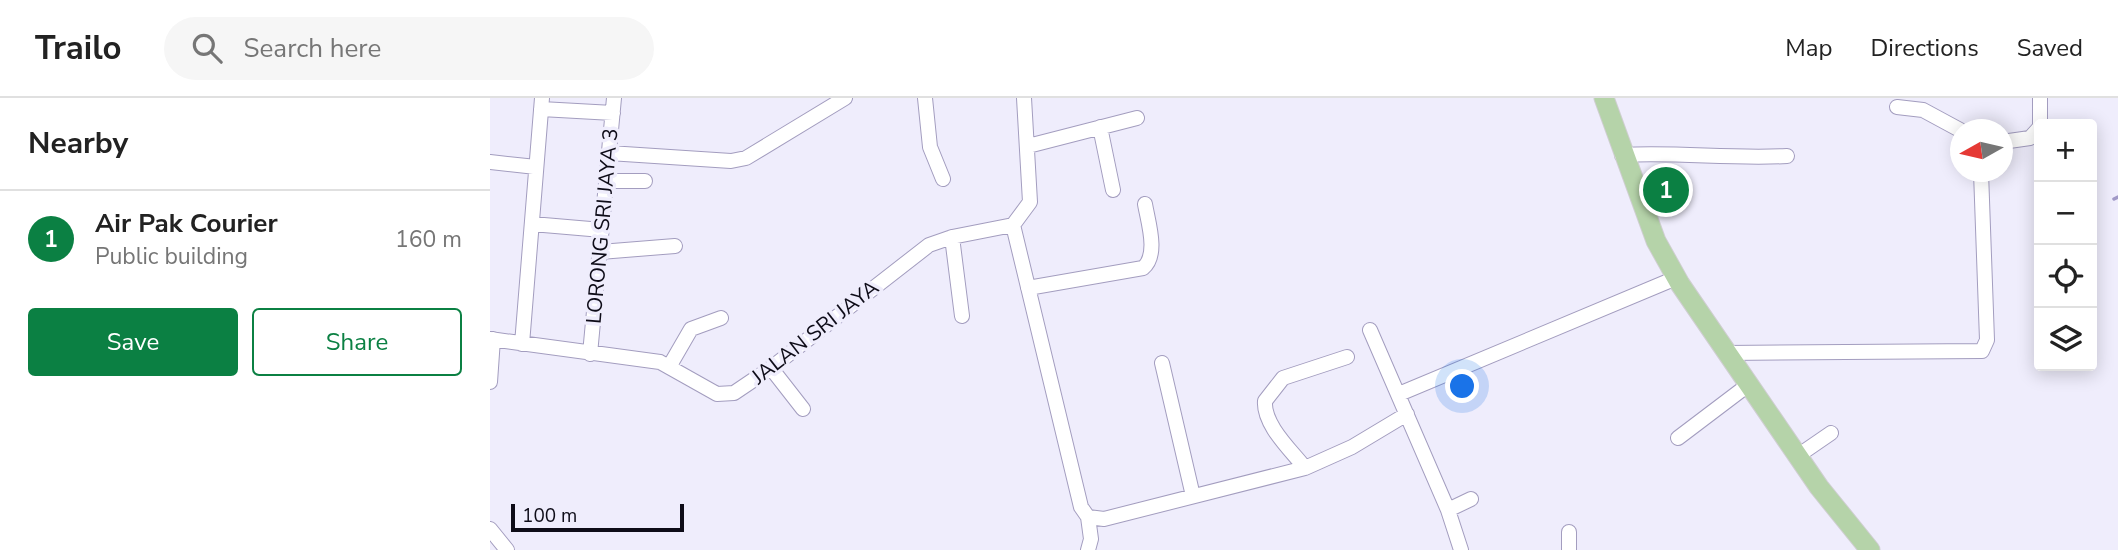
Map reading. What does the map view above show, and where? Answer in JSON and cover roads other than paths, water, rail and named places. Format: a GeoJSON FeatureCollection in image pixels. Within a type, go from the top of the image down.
{"type":"FeatureCollection","features":[{"type":"Feature","properties":{"kind":"main road"},"geometry":{"type":"LineString","coordinates":[[1604,98],[1622,155],[1656,241],[1682,288],[1748,385],[1870,550]]}},
{"type":"Feature","properties":{"kind":"street","name":"LORONG SRI JAYA 3"},"geometry":{"type":"LineString","coordinates":[[590,354],[614,98]]}},
{"type":"Feature","properties":{"kind":"street"},"geometry":{"type":"LineString","coordinates":[[609,153],[730,161],[746,158],[845,98]]}},
{"type":"Feature","properties":{"kind":"street"},"geometry":{"type":"LineString","coordinates":[[925,98],[930,146],[943,179]]}},
{"type":"Feature","properties":{"kind":"street"},"geometry":{"type":"LineString","coordinates":[[1024,98],[1030,202],[1013,226],[1088,533],[1104,519],[1305,468],[1341,453],[1407,414]]}},
{"type":"Feature","properties":{"kind":"street"},"geometry":{"type":"LineString","coordinates":[[2040,98],[2040,119]]}},
{"type":"Feature","properties":{"kind":"street"},"geometry":{"type":"LineString","coordinates":[[523,344],[541,104],[613,113]]}},
{"type":"Feature","properties":{"kind":"street"},"geometry":{"type":"LineString","coordinates":[[1897,107],[1923,110],[1950,124]]}},
{"type":"Feature","properties":{"kind":"street"},"geometry":{"type":"LineString","coordinates":[[1028,146],[1137,118]]}},
{"type":"Feature","properties":{"kind":"street"},"geometry":{"type":"LineString","coordinates":[[1100,127],[1113,190]]}},
{"type":"Feature","properties":{"kind":"street"},"geometry":{"type":"LineString","coordinates":[[2013,141],[2030,138],[2034,133]]}},
{"type":"Feature","properties":{"kind":"street"},"geometry":{"type":"LineString","coordinates":[[1622,155],[1670,153],[1732,159],[1787,156]]}},
{"type":"Feature","properties":{"kind":"street"},"geometry":{"type":"LineString","coordinates":[[490,162],[537,167]]}},
{"type":"Feature","properties":{"kind":"street"},"geometry":{"type":"LineString","coordinates":[[606,181],[645,181]]}},
{"type":"Feature","properties":{"kind":"street"},"geometry":{"type":"LineString","coordinates":[[1726,353],[1982,351],[1987,340],[1981,182]]}},
{"type":"Feature","properties":{"kind":"street"},"geometry":{"type":"LineString","coordinates":[[1028,288],[1143,268],[1148,264],[1151,250],[1145,204]]}},
{"type":"Feature","properties":{"kind":"street"},"geometry":{"type":"LineString","coordinates":[[532,224],[602,230]]}},
{"type":"Feature","properties":{"kind":"street","name":"JALAN SRI JAYA"},"geometry":{"type":"LineString","coordinates":[[491,339],[650,360],[670,367],[709,391],[725,395],[741,389],[771,368],[918,252],[952,237],[1013,226]]}},
{"type":"Feature","properties":{"kind":"street"},"geometry":{"type":"LineString","coordinates":[[952,237],[962,316]]}},
{"type":"Feature","properties":{"kind":"street"},"geometry":{"type":"LineString","coordinates":[[600,252],[675,246]]}},
{"type":"Feature","properties":{"kind":"street"},"geometry":{"type":"LineString","coordinates":[[1399,394],[1682,288]]}},
{"type":"Feature","properties":{"kind":"street"},"geometry":{"type":"LineString","coordinates":[[670,367],[691,329],[721,318]]}},
{"type":"Feature","properties":{"kind":"street"},"geometry":{"type":"LineString","coordinates":[[1370,330],[1448,510],[1461,550]]}},
{"type":"Feature","properties":{"kind":"street"},"geometry":{"type":"LineString","coordinates":[[490,382],[491,339]]}},
{"type":"Feature","properties":{"kind":"street"},"geometry":{"type":"LineString","coordinates":[[1305,468],[1274,427],[1267,414],[1265,401],[1283,378],[1347,357]]}},
{"type":"Feature","properties":{"kind":"street"},"geometry":{"type":"LineString","coordinates":[[1162,363],[1193,496]]}},
{"type":"Feature","properties":{"kind":"street"},"geometry":{"type":"LineString","coordinates":[[771,368],[803,409]]}},
{"type":"Feature","properties":{"kind":"street"},"geometry":{"type":"LineString","coordinates":[[1678,438],[1748,385]]}},
{"type":"Feature","properties":{"kind":"street"},"geometry":{"type":"LineString","coordinates":[[1799,456],[1831,433]]}},
{"type":"Feature","properties":{"kind":"street"},"geometry":{"type":"LineString","coordinates":[[1448,510],[1471,499]]}},
{"type":"Feature","properties":{"kind":"street"},"geometry":{"type":"LineString","coordinates":[[490,529],[507,550]]}},
{"type":"Feature","properties":{"kind":"street"},"geometry":{"type":"LineString","coordinates":[[1569,532],[1569,550]]}},
{"type":"Feature","properties":{"kind":"waterway"},"geometry":{"type":"LineString","coordinates":[[2114,199],[2118,197]]}},
{"type":"Feature","properties":{"kind":"place","name":"Air Pak Courier"},"geometry":{"type":"Point","coordinates":[1666,190]}}]}
